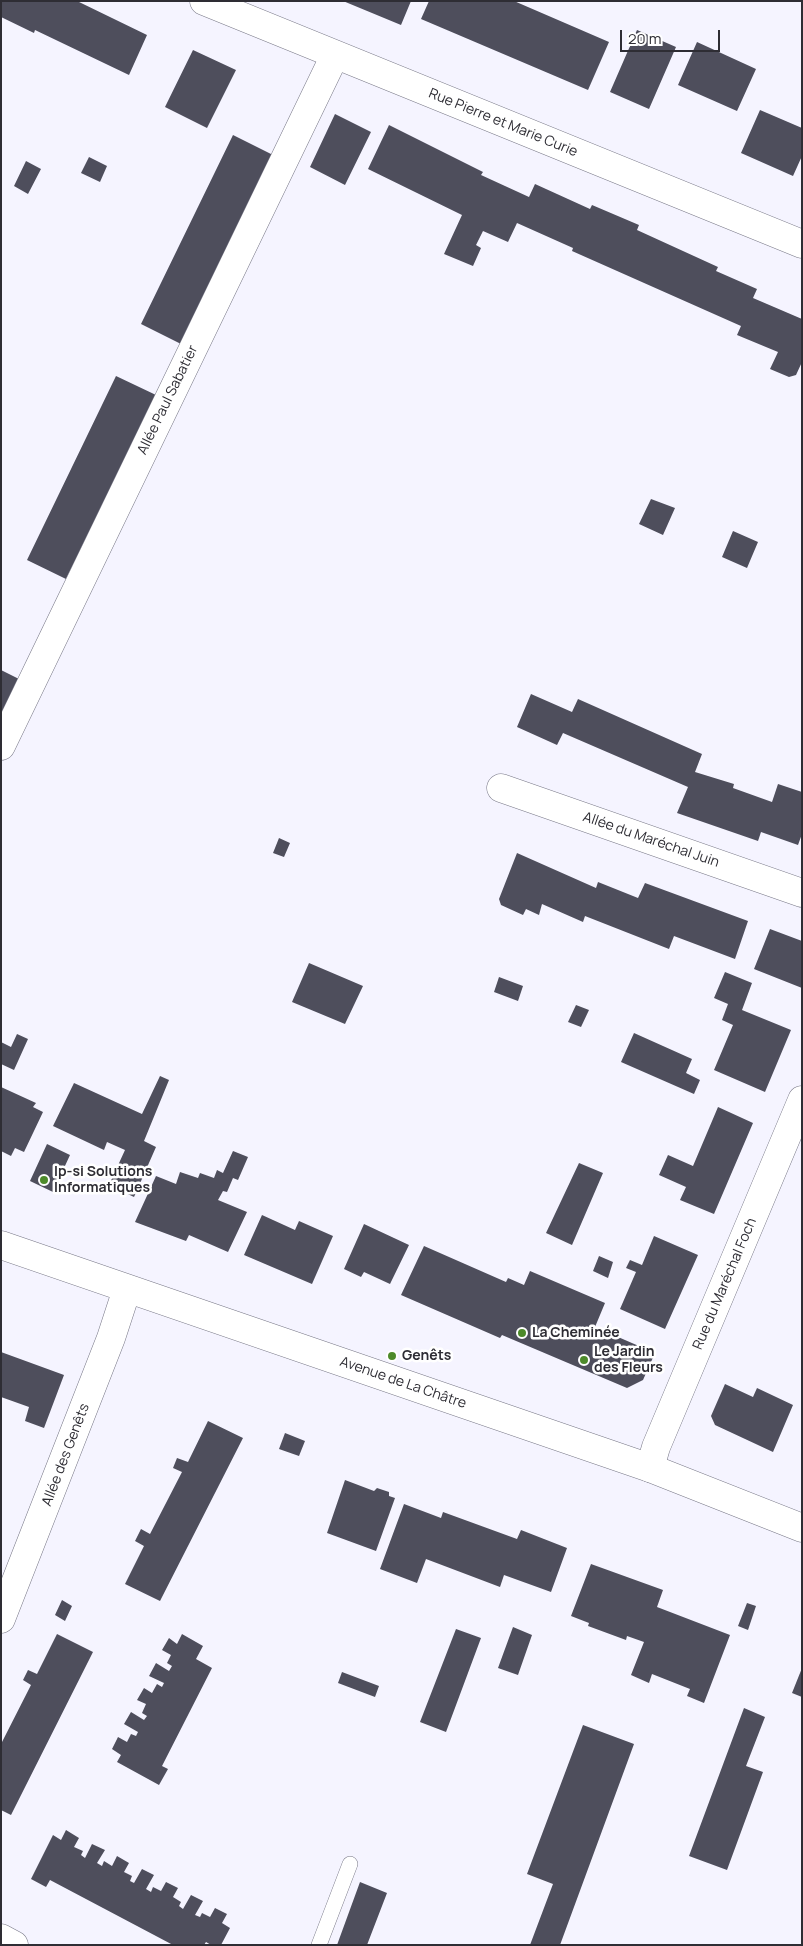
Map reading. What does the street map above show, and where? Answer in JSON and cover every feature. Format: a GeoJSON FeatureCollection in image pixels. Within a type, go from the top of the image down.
{"type":"FeatureCollection","features":[{"type":"Feature","properties":{"kind":"street","name":"Rue Pierre et Marie Curie"},"geometry":{"type":"LineString","coordinates":[[204,1],[802,244]]}},
{"type":"Feature","properties":{"kind":"street","name":"Allée Paul Sabatier"},"geometry":{"type":"LineString","coordinates":[[1,746],[335,55]]}},
{"type":"Feature","properties":{"kind":"street","name":"Allée du Maréchal Juin"},"geometry":{"type":"LineString","coordinates":[[500,788],[802,892]]}},
{"type":"Feature","properties":{"kind":"street","name":"Rue du Maréchal Foch"},"geometry":{"type":"LineString","coordinates":[[650,1468],[660,1438],[802,1100]]}},
{"type":"Feature","properties":{"kind":"street","name":"Avenue de La Châtre"},"geometry":{"type":"LineString","coordinates":[[1,1245],[650,1468],[802,1528]]}},
{"type":"Feature","properties":{"kind":"street","name":"Allée des Genêts"},"geometry":{"type":"LineString","coordinates":[[1,1620],[111,1338],[127,1289]]}},
{"type":"Feature","properties":{"kind":"street"},"geometry":{"type":"LineString","coordinates":[[1,1938],[14,1945]]}},
{"type":"Feature","properties":{"kind":"lane"},"geometry":{"type":"LineString","coordinates":[[319,1945],[350,1864]]}},
{"type":"Feature","properties":{"kind":"building"},"geometry":{"type":"Polygon","coordinates":[[[1,1],[77,1],[147,35],[129,75],[35,30],[34,33],[1,17],[1,1]]]}},
{"type":"Feature","properties":{"kind":"building"},"geometry":{"type":"Polygon","coordinates":[[[343,1],[411,1],[401,25],[343,1]]]}},
{"type":"Feature","properties":{"kind":"building"},"geometry":{"type":"Polygon","coordinates":[[[429,1],[514,1],[609,42],[588,90],[421,19],[429,1]]]}},
{"type":"Feature","properties":{"kind":"building"},"geometry":{"type":"Polygon","coordinates":[[[637,30],[676,47],[649,109],[610,92],[637,30]]]}},
{"type":"Feature","properties":{"kind":"building"},"geometry":{"type":"Polygon","coordinates":[[[697,42],[756,69],[737,111],[678,85],[697,42]]]}},
{"type":"Feature","properties":{"kind":"building"},"geometry":{"type":"Polygon","coordinates":[[[193,50],[236,70],[207,128],[165,107],[193,50]]]}},
{"type":"Feature","properties":{"kind":"building"},"geometry":{"type":"Polygon","coordinates":[[[760,110],[802,128],[802,156],[793,176],[741,153],[760,110]]]}},
{"type":"Feature","properties":{"kind":"building"},"geometry":{"type":"Polygon","coordinates":[[[335,114],[371,132],[345,185],[310,167],[335,114]]]}},
{"type":"Feature","properties":{"kind":"building"},"geometry":{"type":"Polygon","coordinates":[[[389,125],[483,172],[481,175],[529,197],[535,184],[590,209],[592,205],[639,225],[637,230],[718,267],[716,271],[757,289],[753,298],[802,319],[802,362],[796,375],[789,377],[770,369],[778,352],[737,335],[741,326],[572,251],[573,248],[517,223],[508,242],[483,231],[476,245],[481,248],[473,266],[444,254],[462,215],[368,169],[389,125]]]}},
{"type":"Feature","properties":{"kind":"building"},"geometry":{"type":"Polygon","coordinates":[[[233,135],[273,155],[181,344],[141,324],[233,135]]]}},
{"type":"Feature","properties":{"kind":"building"},"geometry":{"type":"Polygon","coordinates":[[[89,157],[107,166],[100,182],[81,173],[89,157]]]}},
{"type":"Feature","properties":{"kind":"building"},"geometry":{"type":"Polygon","coordinates":[[[26,161],[41,169],[28,194],[14,186],[26,161]]]}},
{"type":"Feature","properties":{"kind":"building"},"geometry":{"type":"Polygon","coordinates":[[[116,376],[156,395],[66,579],[27,560],[116,376]]]}},
{"type":"Feature","properties":{"kind":"building"},"geometry":{"type":"Polygon","coordinates":[[[651,499],[675,508],[663,535],[639,524],[651,499]]]}},
{"type":"Feature","properties":{"kind":"building"},"geometry":{"type":"Polygon","coordinates":[[[733,531],[758,542],[747,568],[722,557],[733,531]]]}},
{"type":"Feature","properties":{"kind":"building"},"geometry":{"type":"Polygon","coordinates":[[[1,670],[19,679],[1,714],[1,670]]]}},
{"type":"Feature","properties":{"kind":"building"},"geometry":{"type":"Polygon","coordinates":[[[531,694],[572,712],[578,699],[702,754],[695,772],[734,784],[733,788],[772,802],[778,784],[802,792],[802,834],[798,845],[761,832],[758,841],[677,813],[688,787],[563,733],[557,745],[517,727],[531,694]]]}},
{"type":"Feature","properties":{"kind":"building"},"geometry":{"type":"Polygon","coordinates":[[[279,838],[290,843],[284,857],[273,853],[279,838]]]}},
{"type":"Feature","properties":{"kind":"building"},"geometry":{"type":"Polygon","coordinates":[[[517,853],[596,888],[598,882],[638,898],[645,883],[748,921],[735,959],[674,936],[669,949],[585,916],[583,922],[542,904],[539,915],[526,909],[523,915],[501,905],[499,899],[517,853]]]}},
{"type":"Feature","properties":{"kind":"building"},"geometry":{"type":"Polygon","coordinates":[[[770,929],[802,941],[802,988],[754,969],[770,929]]]}},
{"type":"Feature","properties":{"kind":"building"},"geometry":{"type":"Polygon","coordinates":[[[309,963],[363,986],[345,1024],[292,1002],[309,963]]]}},
{"type":"Feature","properties":{"kind":"building"},"geometry":{"type":"Polygon","coordinates":[[[725,972],[752,983],[742,1010],[791,1030],[765,1092],[714,1070],[733,1025],[722,1020],[728,1004],[714,998],[725,972]]]}},
{"type":"Feature","properties":{"kind":"building"},"geometry":{"type":"Polygon","coordinates":[[[499,977],[523,986],[518,1001],[494,992],[499,977]]]}},
{"type":"Feature","properties":{"kind":"building"},"geometry":{"type":"Polygon","coordinates":[[[576,1005],[589,1010],[581,1027],[568,1022],[576,1005]]]}},
{"type":"Feature","properties":{"kind":"building"},"geometry":{"type":"Polygon","coordinates":[[[634,1033],[692,1059],[686,1073],[700,1080],[694,1094],[621,1062],[634,1033]]]}},
{"type":"Feature","properties":{"kind":"building"},"geometry":{"type":"Polygon","coordinates":[[[17,1034],[28,1039],[14,1070],[1,1064],[1,1042],[11,1047],[17,1034]]]}},
{"type":"Feature","properties":{"kind":"building"},"geometry":{"type":"Polygon","coordinates":[[[160,1076],[169,1080],[144,1141],[156,1147],[134,1197],[109,1185],[125,1150],[107,1142],[104,1150],[53,1126],[74,1083],[142,1114],[160,1076]]]}},
{"type":"Feature","properties":{"kind":"building"},"geometry":{"type":"Polygon","coordinates":[[[1,1087],[36,1103],[33,1107],[43,1112],[24,1152],[15,1148],[11,1156],[1,1151],[1,1087]]]}},
{"type":"Feature","properties":{"kind":"building"},"geometry":{"type":"Polygon","coordinates":[[[718,1107],[753,1123],[714,1214],[680,1200],[686,1187],[659,1175],[668,1155],[693,1166],[718,1107]]]}},
{"type":"Feature","properties":{"kind":"building"},"geometry":{"type":"Polygon","coordinates":[[[47,1144],[70,1155],[53,1192],[30,1181],[47,1144]]]}},
{"type":"Feature","properties":{"kind":"building"},"geometry":{"type":"Polygon","coordinates":[[[233,1151],[248,1157],[238,1180],[233,1178],[227,1192],[223,1191],[218,1200],[247,1212],[228,1252],[189,1235],[186,1241],[135,1222],[156,1176],[176,1184],[180,1172],[198,1178],[200,1173],[214,1178],[217,1170],[223,1173],[233,1151]]]}},
{"type":"Feature","properties":{"kind":"building"},"geometry":{"type":"Polygon","coordinates":[[[579,1163],[603,1173],[572,1245],[546,1233],[579,1163]]]}},
{"type":"Feature","properties":{"kind":"building"},"geometry":{"type":"Polygon","coordinates":[[[262,1215],[295,1230],[299,1221],[333,1236],[312,1284],[244,1255],[262,1215]]]}},
{"type":"Feature","properties":{"kind":"building"},"geometry":{"type":"Polygon","coordinates":[[[364,1224],[409,1245],[390,1284],[364,1272],[361,1277],[344,1269],[364,1224]]]}},
{"type":"Feature","properties":{"kind":"building"},"geometry":{"type":"Polygon","coordinates":[[[654,1236],[698,1255],[665,1329],[620,1309],[636,1272],[626,1268],[630,1260],[642,1265],[654,1236]]]}},
{"type":"Feature","properties":{"kind":"building"},"geometry":{"type":"Polygon","coordinates":[[[424,1246],[506,1282],[508,1278],[524,1285],[530,1271],[605,1303],[595,1327],[655,1353],[643,1380],[627,1388],[502,1335],[500,1338],[401,1295],[424,1246]]]}},
{"type":"Feature","properties":{"kind":"building"},"geometry":{"type":"Polygon","coordinates":[[[599,1256],[613,1262],[608,1278],[593,1271],[599,1256]]]}},
{"type":"Feature","properties":{"kind":"building"},"geometry":{"type":"Polygon","coordinates":[[[1,1352],[64,1375],[44,1428],[25,1421],[29,1407],[1,1397],[1,1352]]]}},
{"type":"Feature","properties":{"kind":"building"},"geometry":{"type":"Polygon","coordinates":[[[725,1384],[753,1397],[757,1388],[793,1405],[773,1452],[715,1425],[711,1416],[725,1384]]]}},
{"type":"Feature","properties":{"kind":"building"},"geometry":{"type":"Polygon","coordinates":[[[208,1421],[243,1438],[160,1601],[125,1584],[144,1546],[135,1541],[141,1529],[150,1534],[182,1472],[173,1468],[177,1458],[188,1462],[208,1421]]]}},
{"type":"Feature","properties":{"kind":"building"},"geometry":{"type":"Polygon","coordinates":[[[285,1433],[305,1441],[299,1456],[279,1449],[285,1433]]]}},
{"type":"Feature","properties":{"kind":"building"},"geometry":{"type":"Polygon","coordinates":[[[345,1480],[374,1491],[377,1488],[389,1492],[389,1496],[395,1498],[376,1551],[327,1533],[345,1480]]]}},
{"type":"Feature","properties":{"kind":"building"},"geometry":{"type":"Polygon","coordinates":[[[404,1504],[441,1518],[443,1512],[517,1539],[521,1530],[567,1548],[551,1592],[504,1575],[500,1587],[426,1559],[417,1583],[380,1569],[404,1504]]]}},
{"type":"Feature","properties":{"kind":"building"},"geometry":{"type":"Polygon","coordinates":[[[591,1564],[663,1590],[657,1607],[730,1635],[704,1703],[687,1696],[690,1689],[652,1674],[649,1683],[631,1675],[644,1642],[627,1636],[626,1640],[588,1626],[589,1623],[571,1616],[591,1564]]]}},
{"type":"Feature","properties":{"kind":"building"},"geometry":{"type":"Polygon","coordinates":[[[62,1600],[72,1606],[65,1621],[55,1615],[62,1600]]]}},
{"type":"Feature","properties":{"kind":"building"},"geometry":{"type":"Polygon","coordinates":[[[747,1603],[756,1606],[748,1630],[738,1626],[747,1603]]]}},
{"type":"Feature","properties":{"kind":"building"},"geometry":{"type":"Polygon","coordinates":[[[513,1627],[532,1635],[518,1675],[498,1668],[513,1627]]]}},
{"type":"Feature","properties":{"kind":"building"},"geometry":{"type":"Polygon","coordinates":[[[456,1629],[481,1638],[446,1732],[420,1722],[456,1629]]]}},
{"type":"Feature","properties":{"kind":"building"},"geometry":{"type":"Polygon","coordinates":[[[57,1634],[93,1652],[11,1815],[1,1810],[1,1744],[31,1685],[23,1680],[28,1670],[37,1674],[57,1634]]]}},
{"type":"Feature","properties":{"kind":"building"},"geometry":{"type":"Polygon","coordinates":[[[182,1634],[203,1646],[196,1659],[212,1668],[162,1766],[168,1769],[159,1785],[117,1762],[121,1755],[112,1749],[118,1737],[127,1742],[131,1734],[136,1736],[138,1732],[124,1724],[131,1712],[144,1720],[147,1716],[142,1713],[146,1704],[137,1700],[144,1688],[152,1693],[157,1684],[162,1687],[164,1683],[149,1676],[156,1663],[169,1671],[172,1666],[167,1663],[171,1655],[162,1650],[169,1638],[177,1644],[182,1634]]]}},
{"type":"Feature","properties":{"kind":"building"},"geometry":{"type":"Polygon","coordinates":[[[802,1668],[802,1697],[792,1693],[802,1668]]]}},
{"type":"Feature","properties":{"kind":"building"},"geometry":{"type":"Polygon","coordinates":[[[342,1672],[379,1686],[375,1697],[338,1683],[342,1672]]]}},
{"type":"Feature","properties":{"kind":"building"},"geometry":{"type":"Polygon","coordinates":[[[744,1708],[765,1717],[746,1766],[763,1772],[727,1870],[689,1856],[744,1708]]]}},
{"type":"Feature","properties":{"kind":"building"},"geometry":{"type":"Polygon","coordinates":[[[583,1725],[634,1744],[560,1945],[530,1945],[553,1884],[527,1874],[583,1725]]]}},
{"type":"Feature","properties":{"kind":"building"},"geometry":{"type":"Polygon","coordinates":[[[66,1830],[79,1838],[74,1847],[83,1851],[81,1855],[85,1858],[92,1844],[105,1850],[97,1863],[102,1866],[104,1861],[112,1866],[117,1856],[129,1863],[124,1872],[132,1876],[130,1881],[134,1883],[142,1869],[154,1875],[146,1889],[151,1892],[153,1887],[161,1891],[166,1882],[178,1888],[173,1897],[181,1902],[179,1906],[183,1909],[191,1895],[203,1901],[195,1915],[200,1917],[202,1913],[210,1917],[215,1908],[227,1914],[222,1923],[230,1928],[221,1945],[211,1945],[206,1942],[204,1945],[173,1945],[50,1880],[46,1887],[31,1879],[53,1835],[61,1840],[66,1830]]]}},
{"type":"Feature","properties":{"kind":"building"},"geometry":{"type":"Polygon","coordinates":[[[360,1882],[387,1893],[367,1945],[337,1945],[360,1882]]]}},
{"type":"Feature","properties":{"kind":"place","name":"Ip-si Solutions Informatiques"},"geometry":{"type":"Point","coordinates":[44,1180]}},
{"type":"Feature","properties":{"kind":"place","name":"La Cheminée"},"geometry":{"type":"Point","coordinates":[522,1333]}},
{"type":"Feature","properties":{"kind":"place","name":"Genêts"},"geometry":{"type":"Point","coordinates":[392,1356]}},
{"type":"Feature","properties":{"kind":"place","name":"Le Jardin des Fleurs"},"geometry":{"type":"Point","coordinates":[584,1360]}}]}
